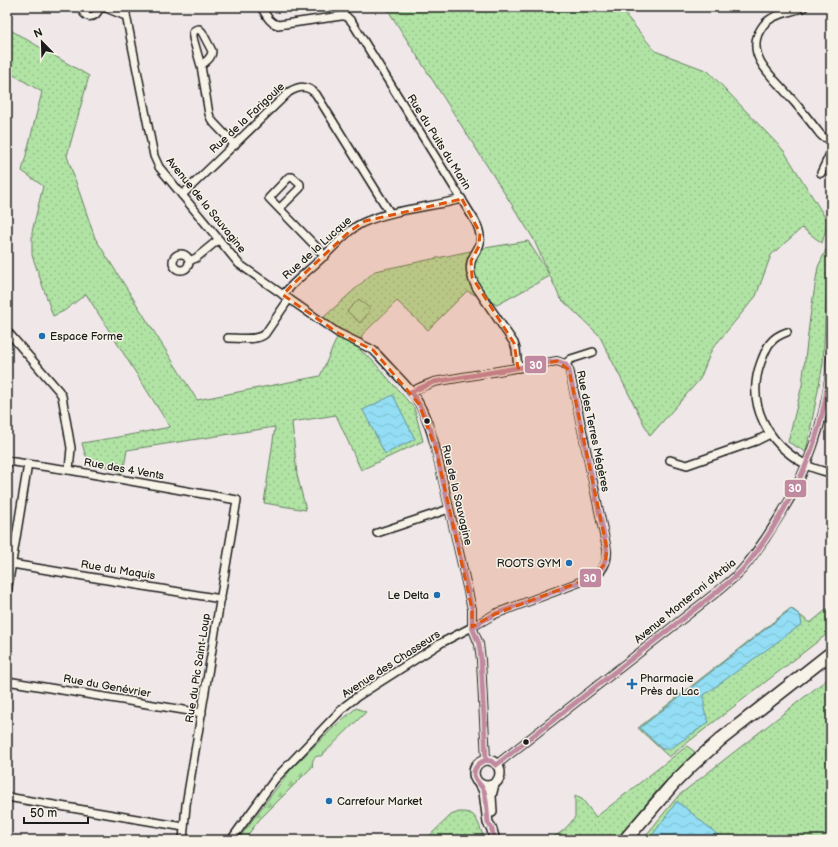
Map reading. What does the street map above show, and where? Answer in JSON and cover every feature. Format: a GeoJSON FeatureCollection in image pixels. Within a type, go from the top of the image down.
{"type":"FeatureCollection","features":[{"type":"Feature","properties":{"kind":"main road"},"geometry":{"type":"LineString","coordinates":[[626,840],[673,784],[703,755],[831,653]]}},
{"type":"Feature","properties":{"kind":"main road"},"geometry":{"type":"LineString","coordinates":[[629,840],[643,818]]}},
{"type":"Feature","properties":{"kind":"street"},"geometry":{"type":"LineString","coordinates":[[82,7],[84,14],[89,16],[95,15],[99,8],[106,8],[123,15],[126,11]]}},
{"type":"Feature","properties":{"kind":"street"},"geometry":{"type":"LineString","coordinates":[[261,7],[271,21],[278,25],[341,16],[340,7]]}},
{"type":"Feature","properties":{"kind":"street"},"geometry":{"type":"LineString","coordinates":[[804,7],[774,17],[762,27],[756,43],[758,58],[763,67],[794,101],[820,134],[831,139]]}},
{"type":"Feature","properties":{"kind":"street","name":"Avenue de la Sauvagine"},"geometry":{"type":"LineString","coordinates":[[126,11],[154,156],[159,167],[239,264],[286,297]]}},
{"type":"Feature","properties":{"kind":"street","name":"Rue du Puits du Marin"},"geometry":{"type":"LineString","coordinates":[[341,16],[346,16],[352,22],[476,222],[480,233],[480,243],[471,261],[470,271],[476,286],[514,343],[518,368]]}},
{"type":"Feature","properties":{"kind":"street"},"geometry":{"type":"LineString","coordinates":[[201,66],[211,119],[234,145]]}},
{"type":"Feature","properties":{"kind":"street","name":"Rue de la Farigoule"},"geometry":{"type":"LineString","coordinates":[[182,195],[289,92],[296,88],[304,87],[312,89],[316,94],[390,214]]}},
{"type":"Feature","properties":{"kind":"street"},"geometry":{"type":"LineString","coordinates":[[821,173],[831,152]]}},
{"type":"Feature","properties":{"kind":"street"},"geometry":{"type":"LineString","coordinates":[[280,208],[300,188],[300,184],[292,177],[289,177],[269,198],[325,256]]}},
{"type":"Feature","properties":{"kind":"street","name":"Rue de la Lucque"},"geometry":{"type":"LineString","coordinates":[[228,338],[261,337],[265,334],[286,297],[290,286],[357,226],[369,220],[390,214],[462,199]]}},
{"type":"Feature","properties":{"kind":"street"},"geometry":{"type":"LineString","coordinates":[[189,261],[196,258],[218,240]]}},
{"type":"Feature","properties":{"kind":"street","name":"Rue de la Sauvagine"},"geometry":{"type":"LineString","coordinates":[[286,297],[338,333],[373,350],[412,392],[431,430],[472,609],[472,627],[479,644],[486,760]]}},
{"type":"Feature","properties":{"kind":"street"},"geometry":{"type":"LineString","coordinates":[[7,331],[62,396],[71,448],[69,470]]}},
{"type":"Feature","properties":{"kind":"street"},"geometry":{"type":"LineString","coordinates":[[787,332],[772,339],[758,368],[756,397],[761,416],[770,434],[784,450],[806,465],[831,474]]}},
{"type":"Feature","properties":{"kind":"street"},"geometry":{"type":"LineString","coordinates":[[566,364],[571,359],[593,352]]}},
{"type":"Feature","properties":{"kind":"street","name":"Avenue Monteroni d'Arbia"},"geometry":{"type":"LineString","coordinates":[[496,765],[740,573],[774,525],[791,497],[806,465],[822,419],[831,357]]}},
{"type":"Feature","properties":{"kind":"street","name":"Rue des Terres Mégères"},"geometry":{"type":"LineString","coordinates":[[412,392],[434,382],[557,361],[566,364],[571,377],[606,549],[607,556],[605,564]]}},
{"type":"Feature","properties":{"kind":"street"},"geometry":{"type":"LineString","coordinates":[[670,460],[687,465],[756,441],[770,434]]}},
{"type":"Feature","properties":{"kind":"street","name":"Rue des 4 Vents"},"geometry":{"type":"LineString","coordinates":[[7,461],[69,470],[237,500]]}},
{"type":"Feature","properties":{"kind":"street"},"geometry":{"type":"LineString","coordinates":[[7,593],[28,464]]}},
{"type":"Feature","properties":{"kind":"street","name":"Rue du Pic Saint-Loup"},"geometry":{"type":"LineString","coordinates":[[183,840],[186,805],[237,500]]}},
{"type":"Feature","properties":{"kind":"street"},"geometry":{"type":"LineString","coordinates":[[377,533],[449,509]]}},
{"type":"Feature","properties":{"kind":"street","name":"Rue du Maquis"},"geometry":{"type":"LineString","coordinates":[[12,564],[221,598]]}},
{"type":"Feature","properties":{"kind":"street","name":"Avenue des Chasseurs"},"geometry":{"type":"LineString","coordinates":[[231,840],[275,779],[345,706],[358,696],[441,643],[495,614],[593,577],[600,573],[605,564]]}},
{"type":"Feature","properties":{"kind":"street","name":"Rue du Genévrier"},"geometry":{"type":"LineString","coordinates":[[7,680],[202,713]]}},
{"type":"Feature","properties":{"kind":"street"},"geometry":{"type":"LineString","coordinates":[[491,827],[493,823],[491,804],[492,791],[500,773],[499,768],[494,762],[486,760],[480,762],[474,771],[475,779],[481,785],[484,792],[488,823],[491,827],[495,840]]}},
{"type":"Feature","properties":{"kind":"street"},"geometry":{"type":"LineString","coordinates":[[481,785],[487,786],[494,784]]}},
{"type":"Feature","properties":{"kind":"street"},"geometry":{"type":"LineString","coordinates":[[7,797],[184,827]]}},
{"type":"Feature","properties":{"kind":"highlighted area"},"geometry":{"type":"Polygon","coordinates":[[[462,199],[480,233],[479,246],[471,261],[472,277],[514,343],[518,368],[557,361],[569,370],[607,549],[605,564],[593,577],[495,614],[472,627],[472,609],[436,450],[419,404],[373,350],[338,333],[283,295],[350,231],[365,221],[462,199]]]}},
{"type":"Feature","properties":{"kind":"green space"},"geometry":{"type":"Polygon","coordinates":[[[386,7],[620,7],[655,51],[708,71],[784,151],[828,222],[822,243],[802,228],[771,255],[756,296],[712,349],[700,379],[650,436],[599,335],[560,298],[550,276],[497,305],[467,291],[428,330],[397,301],[362,335],[360,350],[372,360],[414,408],[423,441],[361,470],[336,415],[292,422],[297,475],[306,510],[264,503],[275,427],[127,450],[123,473],[89,460],[85,454],[82,443],[170,427],[86,294],[64,311],[53,316],[32,255],[32,232],[43,186],[22,171],[42,92],[7,71],[7,28],[89,76],[67,156],[95,238],[197,400],[320,376],[337,338],[324,317],[375,271],[485,248],[528,241],[549,274],[533,238],[386,7]]]}},
{"type":"Feature","properties":{"kind":"green space"},"geometry":{"type":"Polygon","coordinates":[[[831,239],[831,275],[827,284],[823,364],[806,452],[788,442],[802,385],[810,317],[818,267],[831,239]]]}},
{"type":"Feature","properties":{"kind":"green space"},"geometry":{"type":"Polygon","coordinates":[[[359,299],[371,310],[360,323],[347,311],[359,299]]]}},
{"type":"Feature","properties":{"kind":"green space"},"geometry":{"type":"Polygon","coordinates":[[[831,606],[831,631],[669,757],[638,728],[791,608],[810,623],[831,606]]]}},
{"type":"Feature","properties":{"kind":"green space"},"geometry":{"type":"Polygon","coordinates":[[[830,677],[831,840],[642,840],[678,796],[830,677]]]}},
{"type":"Feature","properties":{"kind":"green space"},"geometry":{"type":"Polygon","coordinates":[[[356,708],[366,712],[321,756],[314,758],[313,766],[259,820],[244,840],[238,840],[292,768],[335,726],[356,708]]]}},
{"type":"Feature","properties":{"kind":"green space"},"geometry":{"type":"Polygon","coordinates":[[[687,746],[695,752],[660,787],[616,840],[520,840],[528,838],[545,839],[560,833],[575,817],[575,796],[582,799],[596,817],[687,746]]]}},
{"type":"Feature","properties":{"kind":"green space"},"geometry":{"type":"Polygon","coordinates":[[[459,812],[468,813],[475,817],[485,840],[425,840],[451,815],[459,812]]]}},
{"type":"Feature","properties":{"kind":"water"},"geometry":{"type":"Polygon","coordinates":[[[393,395],[415,439],[385,454],[363,410],[393,395]]]}},
{"type":"Feature","properties":{"kind":"water"},"geometry":{"type":"Polygon","coordinates":[[[791,609],[800,615],[802,624],[704,695],[704,710],[709,722],[670,749],[662,749],[640,728],[791,609]]]}},
{"type":"Feature","properties":{"kind":"water"},"geometry":{"type":"Polygon","coordinates":[[[677,801],[724,840],[649,840],[677,801]]]}},
{"type":"Feature","properties":{"kind":"transit line","name":"30"},"geometry":{"type":"LineString","coordinates":[[496,765],[718,591],[736,576],[748,563],[772,529],[805,468],[813,447],[825,404],[831,357]]}},
{"type":"Feature","properties":{"kind":"transit line","name":"30"},"geometry":{"type":"LineString","coordinates":[[411,392],[434,382],[557,361],[565,364],[569,370],[607,549],[605,561],[602,568],[593,577],[495,614],[472,627]]}},
{"type":"Feature","properties":{"kind":"transit line","name":"30"},"geometry":{"type":"LineString","coordinates":[[411,392],[419,404],[431,430],[472,609],[472,627],[479,644],[481,660],[486,760]]}},
{"type":"Feature","properties":{"kind":"transit line","name":"30"},"geometry":{"type":"LineString","coordinates":[[495,840],[491,827],[488,823],[484,791],[476,780],[474,771],[480,763],[487,760],[496,765]]}},
{"type":"Feature","properties":{"kind":"place","name":"Espace Forme"},"geometry":{"type":"Point","coordinates":[42,336]}},
{"type":"Feature","properties":{"kind":"place","name":"ROOTS GYM"},"geometry":{"type":"Point","coordinates":[569,563]}},
{"type":"Feature","properties":{"kind":"place","name":"Le Delta"},"geometry":{"type":"Point","coordinates":[437,595]}},
{"type":"Feature","properties":{"kind":"place","name":"Pharmacie Près du Lac"},"geometry":{"type":"Point","coordinates":[632,684]}},
{"type":"Feature","properties":{"kind":"place","name":"Carrefour Market"},"geometry":{"type":"Point","coordinates":[329,801]}}]}
